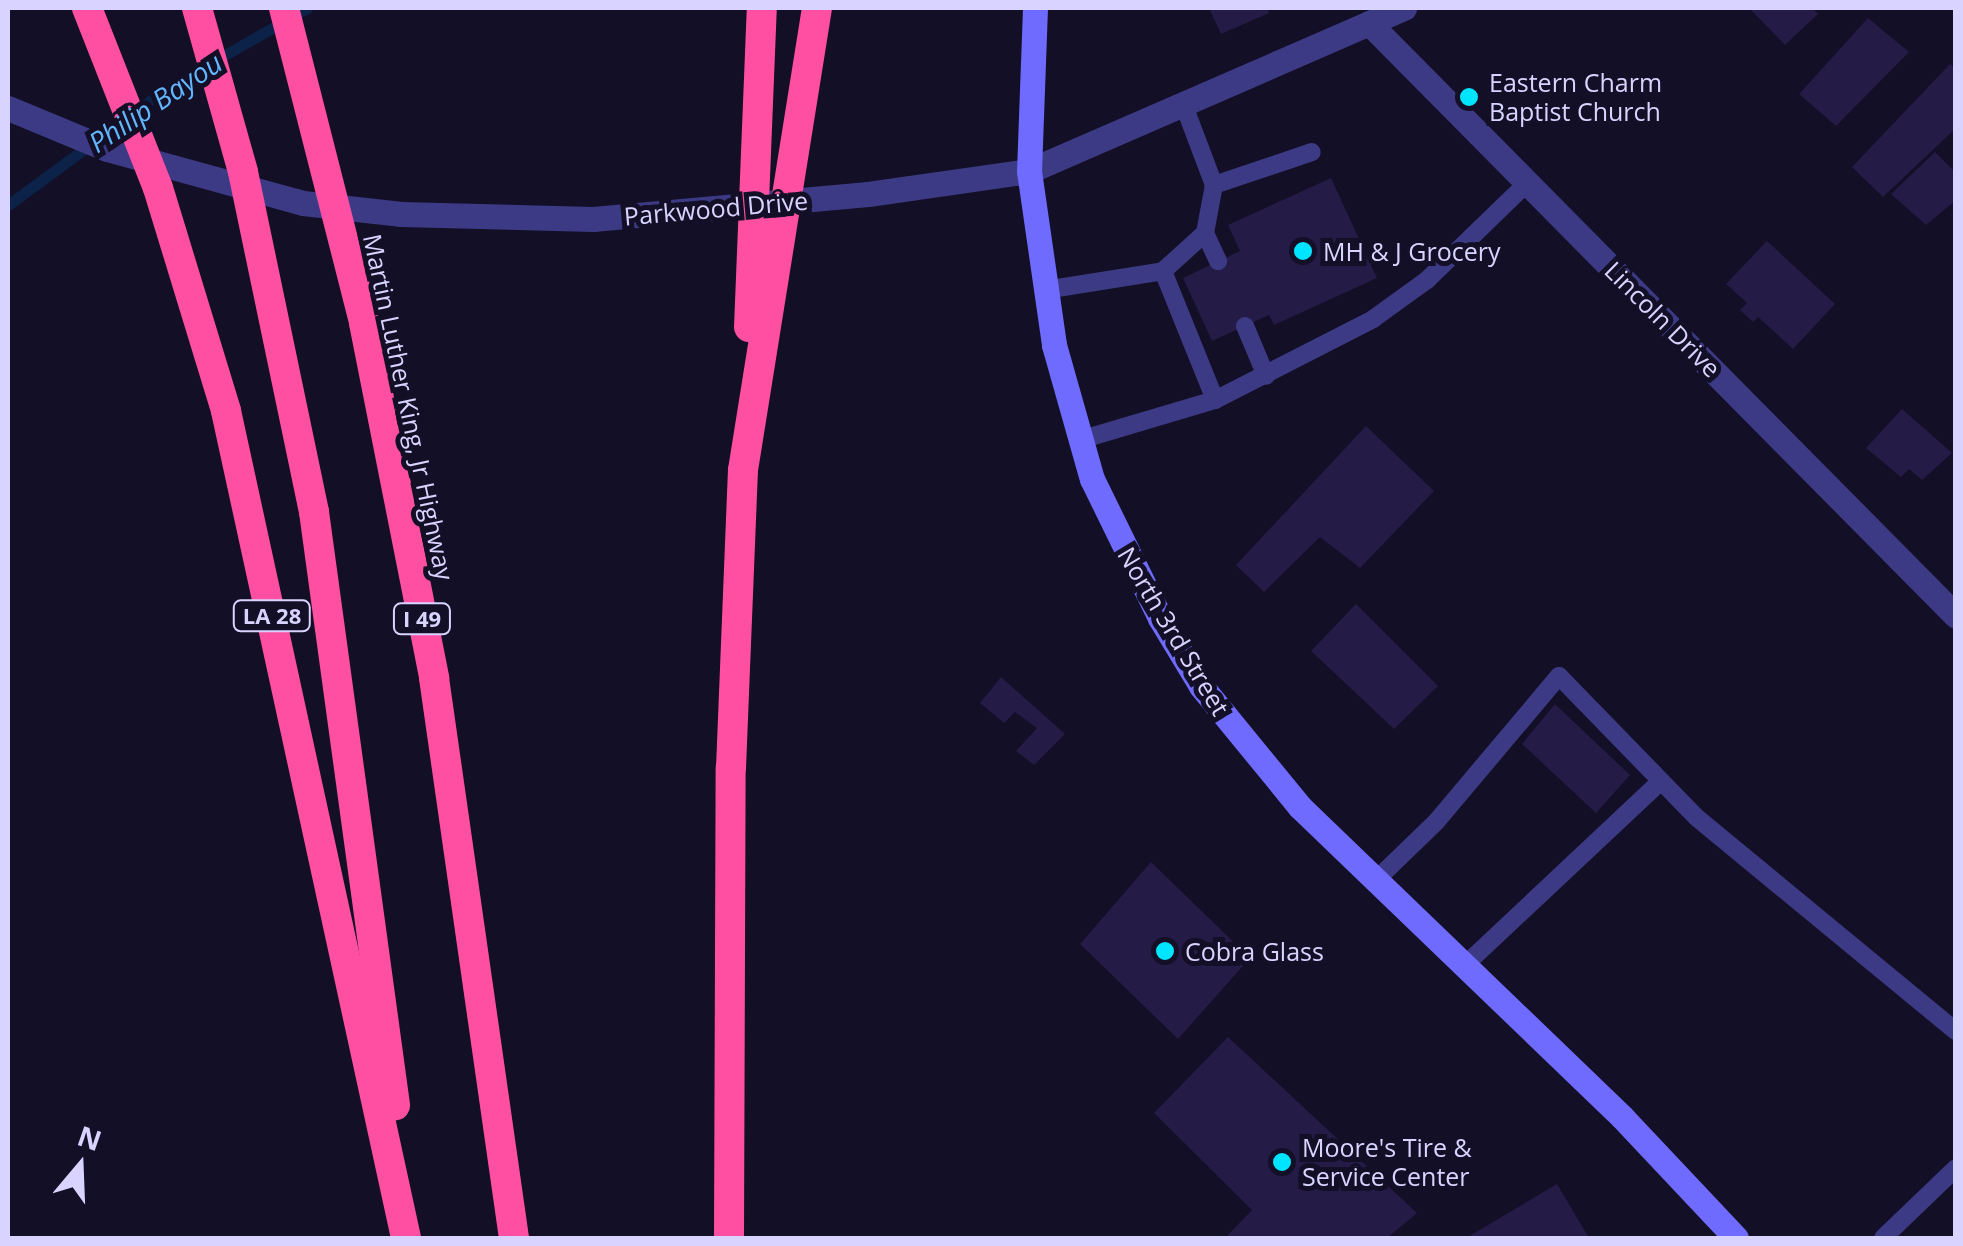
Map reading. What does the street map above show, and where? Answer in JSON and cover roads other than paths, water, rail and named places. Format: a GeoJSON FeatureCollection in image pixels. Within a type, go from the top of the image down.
{"type":"FeatureCollection","features":[{"type":"Feature","properties":{"kind":"highway","name":"LA 28"},"geometry":{"type":"LineString","coordinates":[[87,8],[158,188],[226,411],[407,1238]]}},
{"type":"Feature","properties":{"kind":"highway"},"geometry":{"type":"LineString","coordinates":[[197,8],[243,172],[314,512],[386,1018],[407,1238]]}},
{"type":"Feature","properties":{"kind":"highway","name":"Martin Luther King, Jr Highway"},"geometry":{"type":"LineString","coordinates":[[284,8],[364,323],[434,678],[514,1238]]}},
{"type":"Feature","properties":{"kind":"highway"},"geometry":{"type":"LineString","coordinates":[[729,1238],[731,768],[762,8]]}},
{"type":"Feature","properties":{"kind":"highway"},"geometry":{"type":"LineString","coordinates":[[743,470],[817,8]]}},
{"type":"Feature","properties":{"kind":"main road","name":"North 3rd Street"},"geometry":{"type":"LineString","coordinates":[[1035,8],[1029,171],[1046,290],[1080,440],[1123,549],[1201,686],[1300,807],[1736,1238]]}},
{"type":"Feature","properties":{"kind":"street","name":"Parkwood Drive"},"geometry":{"type":"LineString","coordinates":[[8,108],[194,176],[303,203],[401,214],[594,219],[868,194],[1029,171],[1404,8]]}},
{"type":"Feature","properties":{"kind":"street","name":"Lincoln Drive"},"geometry":{"type":"LineString","coordinates":[[1370,22],[1956,616]]}},
{"type":"Feature","properties":{"kind":"lane"},"geometry":{"type":"LineString","coordinates":[[1183,104],[1214,185],[1205,233],[1218,262]]}},
{"type":"Feature","properties":{"kind":"lane"},"geometry":{"type":"LineString","coordinates":[[1214,185],[1312,152]]}},
{"type":"Feature","properties":{"kind":"lane"},"geometry":{"type":"LineString","coordinates":[[1080,440],[1215,400],[1372,319],[1427,280],[1528,182]]}},
{"type":"Feature","properties":{"kind":"lane"},"geometry":{"type":"LineString","coordinates":[[1046,290],[1163,271],[1205,233]]}},
{"type":"Feature","properties":{"kind":"lane"},"geometry":{"type":"LineString","coordinates":[[1163,271],[1215,400]]}},
{"type":"Feature","properties":{"kind":"lane"},"geometry":{"type":"LineString","coordinates":[[1245,326],[1266,376]]}},
{"type":"Feature","properties":{"kind":"lane"},"geometry":{"type":"LineString","coordinates":[[1376,880],[1436,822],[1559,676],[1661,781],[1956,1031]]}},
{"type":"Feature","properties":{"kind":"lane"},"geometry":{"type":"LineString","coordinates":[[1464,966],[1661,781]]}},
{"type":"Feature","properties":{"kind":"lane"},"geometry":{"type":"LineString","coordinates":[[1883,1238],[1956,1168]]}},
{"type":"Feature","properties":{"kind":"waterway","name":"Philip Bayou"},"geometry":{"type":"LineString","coordinates":[[8,205],[167,88],[307,8]]}},
{"type":"Feature","properties":{"kind":"place","name":"Eastern Charm Baptist Church"},"geometry":{"type":"Point","coordinates":[1469,97]}},
{"type":"Feature","properties":{"kind":"place","name":"MH & J Grocery"},"geometry":{"type":"Point","coordinates":[1303,251]}},
{"type":"Feature","properties":{"kind":"place","name":"Cobra Glass"},"geometry":{"type":"Point","coordinates":[1165,951]}},
{"type":"Feature","properties":{"kind":"place","name":"Moore's Tire & Service Center"},"geometry":{"type":"Point","coordinates":[1282,1162]}}]}
